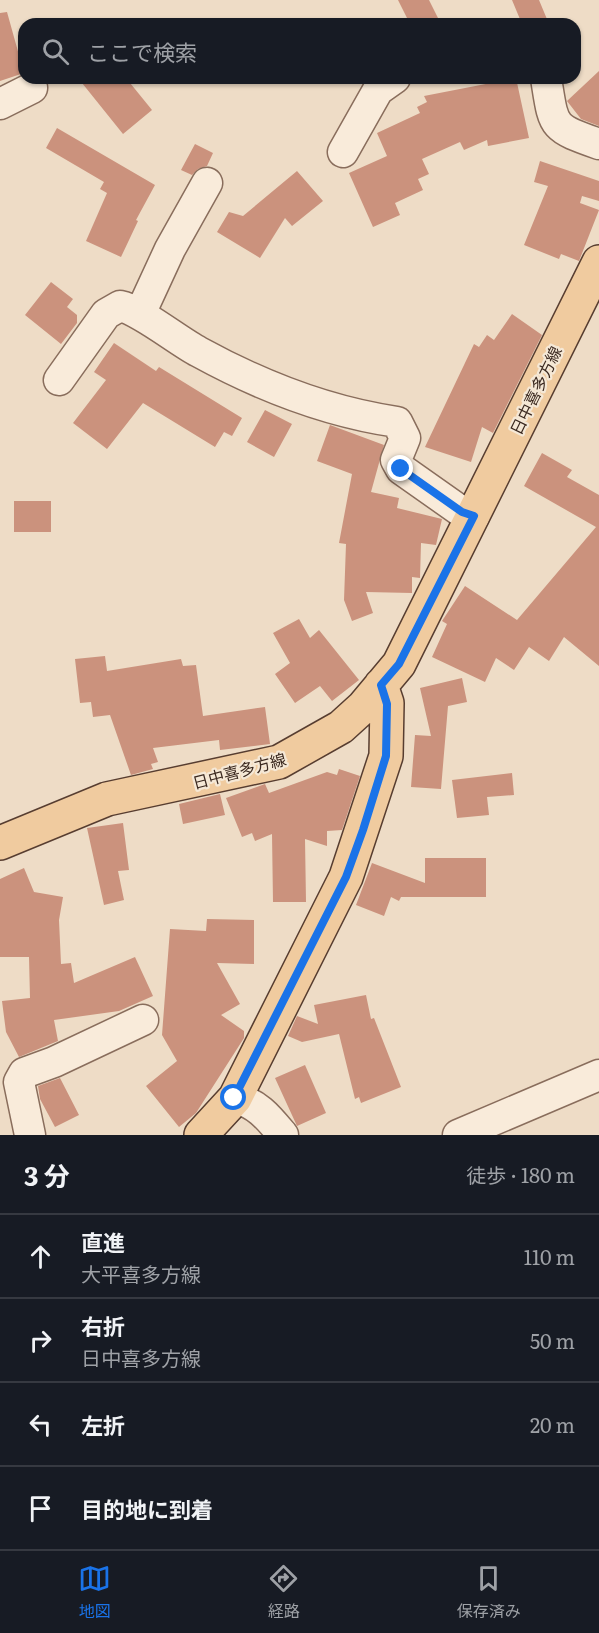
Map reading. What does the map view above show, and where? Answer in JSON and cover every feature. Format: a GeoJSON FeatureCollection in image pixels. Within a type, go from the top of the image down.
{"type":"FeatureCollection","features":[{"type":"Feature","properties":{"kind":"main road","name":"日中喜多方線"},"geometry":{"type":"LineString","coordinates":[[0,843],[107,799],[279,762],[341,727],[363,707],[399,664],[599,262]]}},
{"type":"Feature","properties":{"kind":"main road"},"geometry":{"type":"LineString","coordinates":[[201,1135],[234,1098],[346,877],[386,756],[387,704],[381,685]]}},
{"type":"Feature","properties":{"kind":"street"},"geometry":{"type":"LineString","coordinates":[[343,152],[378,90],[386,84]]}},
{"type":"Feature","properties":{"kind":"street"},"geometry":{"type":"LineString","coordinates":[[547,84],[556,124],[562,131],[599,144]]}},
{"type":"Feature","properties":{"kind":"street"},"geometry":{"type":"LineString","coordinates":[[0,104],[32,88]]}},
{"type":"Feature","properties":{"kind":"street"},"geometry":{"type":"LineString","coordinates":[[140,314],[170,249],[207,183]]}},
{"type":"Feature","properties":{"kind":"street"},"geometry":{"type":"LineString","coordinates":[[59,380],[106,315],[120,306],[131,308],[199,352],[240,373],[328,408],[362,417],[397,422],[405,438],[396,460],[401,469],[462,512],[474,516]]}},
{"type":"Feature","properties":{"kind":"street"},"geometry":{"type":"LineString","coordinates":[[30,1135],[19,1082],[24,1073],[54,1062],[143,1020]]}},
{"type":"Feature","properties":{"kind":"street"},"geometry":{"type":"LineString","coordinates":[[458,1135],[599,1075]]}},
{"type":"Feature","properties":{"kind":"street"},"geometry":{"type":"LineString","coordinates":[[234,1098],[252,1102],[267,1114],[283,1135]]}},
{"type":"Feature","properties":{"kind":"building"},"geometry":{"type":"Polygon","coordinates":[[[398,0],[429,0],[438,18],[407,18],[398,0]]]}},
{"type":"Feature","properties":{"kind":"building"},"geometry":{"type":"Polygon","coordinates":[[[512,0],[539,0],[546,18],[520,18],[512,0]]]}},
{"type":"Feature","properties":{"kind":"building"},"geometry":{"type":"Polygon","coordinates":[[[7,12],[18,51],[18,75],[0,81],[0,13],[7,12]]]}},
{"type":"Feature","properties":{"kind":"building"},"geometry":{"type":"Polygon","coordinates":[[[599,71],[599,126],[581,119],[567,101],[599,71]]]}},
{"type":"Feature","properties":{"kind":"building"},"geometry":{"type":"Polygon","coordinates":[[[83,84],[131,84],[152,110],[123,134],[83,84]]]}},
{"type":"Feature","properties":{"kind":"building"},"geometry":{"type":"Polygon","coordinates":[[[485,84],[517,84],[529,138],[488,146],[487,140],[464,150],[460,142],[422,159],[429,174],[418,179],[423,190],[395,203],[400,215],[373,227],[349,173],[387,156],[377,133],[420,113],[417,107],[427,102],[424,96],[485,84]]]}},
{"type":"Feature","properties":{"kind":"building"},"geometry":{"type":"Polygon","coordinates":[[[57,128],[155,185],[136,220],[138,221],[121,257],[86,241],[107,193],[100,189],[104,182],[46,148],[57,128]]]}},
{"type":"Feature","properties":{"kind":"building"},"geometry":{"type":"Polygon","coordinates":[[[195,144],[213,153],[207,166],[198,169],[192,175],[181,170],[195,144]]]}},
{"type":"Feature","properties":{"kind":"building"},"geometry":{"type":"Polygon","coordinates":[[[540,161],[599,181],[599,201],[582,196],[580,203],[599,210],[579,261],[561,254],[559,259],[524,245],[548,186],[534,182],[540,161]]]}},
{"type":"Feature","properties":{"kind":"building"},"geometry":{"type":"Polygon","coordinates":[[[297,171],[323,201],[292,226],[285,218],[260,258],[217,232],[229,212],[243,216],[297,171]]]}},
{"type":"Feature","properties":{"kind":"building"},"geometry":{"type":"Polygon","coordinates":[[[51,282],[73,299],[67,307],[77,315],[77,323],[61,344],[25,315],[51,282]]]}},
{"type":"Feature","properties":{"kind":"building"},"geometry":{"type":"Polygon","coordinates":[[[512,314],[542,335],[493,433],[482,427],[471,462],[425,447],[474,344],[479,347],[487,335],[494,340],[512,314]]]}},
{"type":"Feature","properties":{"kind":"building"},"geometry":{"type":"Polygon","coordinates":[[[114,343],[156,371],[159,367],[242,418],[232,436],[224,432],[215,447],[143,403],[107,449],[73,423],[106,380],[94,372],[114,343]]]}},
{"type":"Feature","properties":{"kind":"building"},"geometry":{"type":"Polygon","coordinates":[[[265,410],[292,424],[274,457],[247,442],[265,410]]]}},
{"type":"Feature","properties":{"kind":"building"},"geometry":{"type":"Polygon","coordinates":[[[330,425],[384,445],[371,492],[399,498],[397,508],[442,519],[436,545],[421,543],[420,578],[412,577],[412,593],[366,592],[373,613],[352,621],[344,600],[346,544],[339,543],[352,474],[317,461],[330,425]]]}},
{"type":"Feature","properties":{"kind":"building"},"geometry":{"type":"Polygon","coordinates":[[[542,453],[572,470],[567,477],[599,495],[599,666],[564,637],[549,661],[529,647],[514,670],[496,658],[485,682],[432,657],[447,624],[442,621],[465,586],[517,620],[596,527],[524,486],[542,453]]]}},
{"type":"Feature","properties":{"kind":"building"},"geometry":{"type":"Polygon","coordinates":[[[14,501],[51,501],[51,532],[14,532],[14,501]]]}},
{"type":"Feature","properties":{"kind":"building"},"geometry":{"type":"Polygon","coordinates":[[[299,619],[310,638],[319,630],[359,680],[332,701],[320,686],[295,703],[275,674],[290,663],[273,633],[299,619]]]}},
{"type":"Feature","properties":{"kind":"building"},"geometry":{"type":"Polygon","coordinates":[[[105,656],[107,671],[181,659],[183,666],[196,665],[203,716],[265,707],[270,744],[220,750],[219,740],[153,748],[158,762],[151,764],[153,769],[131,775],[110,715],[93,717],[91,702],[80,703],[75,659],[105,656]]]}},
{"type":"Feature","properties":{"kind":"building"},"geometry":{"type":"Polygon","coordinates":[[[462,678],[467,702],[448,706],[441,789],[411,787],[415,735],[431,736],[420,688],[462,678]]]}},
{"type":"Feature","properties":{"kind":"building"},"geometry":{"type":"Polygon","coordinates":[[[339,769],[360,776],[342,830],[327,831],[327,846],[305,839],[306,902],[273,902],[272,834],[255,841],[252,833],[242,837],[226,798],[265,784],[269,793],[327,772],[337,775],[339,769]]]}},
{"type":"Feature","properties":{"kind":"building"},"geometry":{"type":"Polygon","coordinates":[[[512,773],[514,795],[487,797],[489,815],[457,818],[452,780],[512,773]]]}},
{"type":"Feature","properties":{"kind":"building"},"geometry":{"type":"Polygon","coordinates":[[[220,794],[225,815],[183,824],[179,804],[220,794]]]}},
{"type":"Feature","properties":{"kind":"building"},"geometry":{"type":"Polygon","coordinates":[[[123,823],[129,870],[118,871],[124,900],[104,905],[87,828],[123,823]]]}},
{"type":"Feature","properties":{"kind":"building"},"geometry":{"type":"Polygon","coordinates":[[[425,858],[486,858],[486,897],[401,897],[399,901],[391,897],[384,916],[356,905],[372,863],[425,883],[425,858]]]}},
{"type":"Feature","properties":{"kind":"building"},"geometry":{"type":"Polygon","coordinates":[[[24,868],[34,892],[63,897],[59,920],[61,964],[71,963],[74,983],[135,957],[153,996],[119,1011],[54,1020],[58,1041],[19,1057],[6,1032],[2,1001],[30,998],[29,957],[0,957],[0,879],[24,868]]]}},
{"type":"Feature","properties":{"kind":"building"},"geometry":{"type":"Polygon","coordinates":[[[207,919],[254,920],[254,964],[217,963],[240,1004],[221,1015],[244,1031],[244,1038],[196,1113],[179,1127],[146,1086],[177,1061],[162,1035],[170,929],[206,931],[207,919]]]}},
{"type":"Feature","properties":{"kind":"building"},"geometry":{"type":"Polygon","coordinates":[[[366,995],[371,1019],[374,1018],[401,1087],[361,1103],[359,1097],[355,1099],[339,1034],[302,1042],[288,1036],[297,1016],[318,1024],[314,1005],[366,995]]]}},
{"type":"Feature","properties":{"kind":"building"},"geometry":{"type":"Polygon","coordinates":[[[305,1065],[326,1113],[297,1126],[275,1078],[305,1065]]]}},
{"type":"Feature","properties":{"kind":"building"},"geometry":{"type":"Polygon","coordinates":[[[60,1078],[79,1115],[55,1127],[40,1099],[38,1086],[60,1078]]]}},
{"type":"Feature","properties":{"kind":"route"},"geometry":{"type":"LineString","coordinates":[[234,1098],[346,877],[363,830],[386,756],[387,704],[381,685],[399,664],[474,516],[462,512],[401,469]]}}]}
